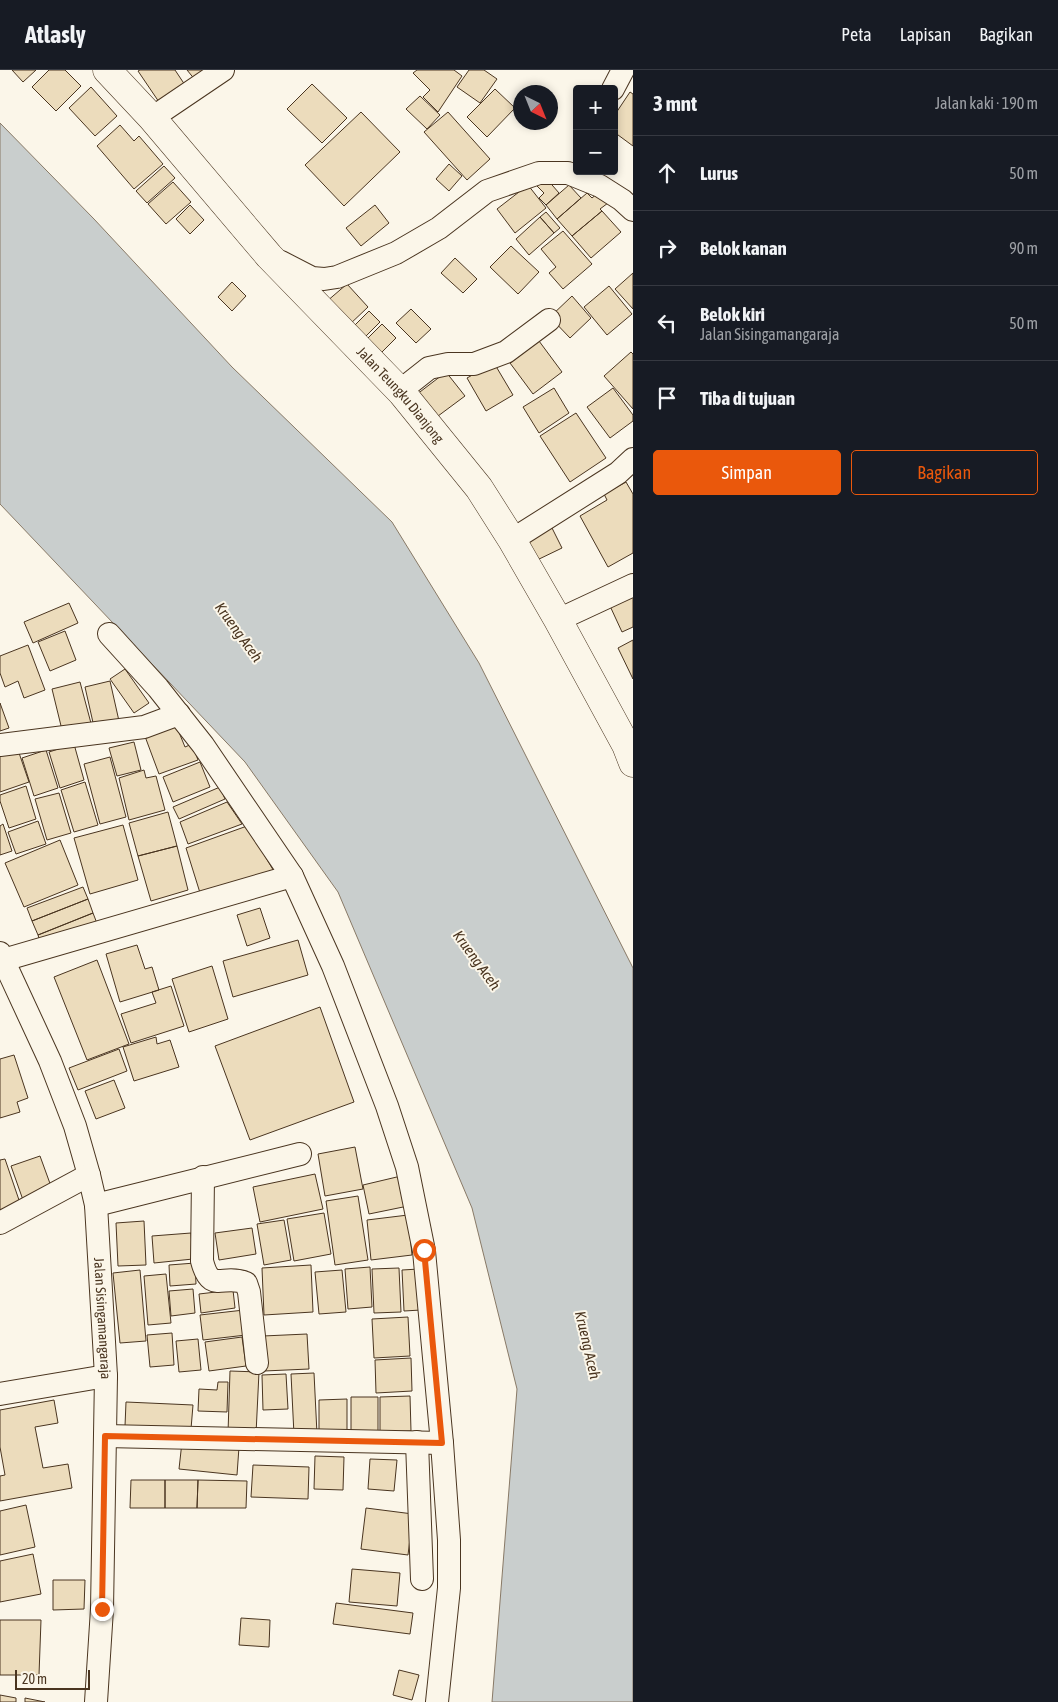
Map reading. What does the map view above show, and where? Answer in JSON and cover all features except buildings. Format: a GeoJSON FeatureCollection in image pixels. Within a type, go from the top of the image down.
{"type":"FeatureCollection","features":[{"type":"Feature","properties":{"kind":"street","name":"Jalan Teungku Dianjong"},"geometry":{"type":"LineString","coordinates":[[107,70],[152,118],[269,256],[402,392],[479,488],[512,540],[631,750]]}},
{"type":"Feature","properties":{"kind":"street"},"geometry":{"type":"LineString","coordinates":[[152,118],[224,70]]}},
{"type":"Feature","properties":{"kind":"street"},"geometry":{"type":"LineString","coordinates":[[615,85],[623,70]]}},
{"type":"Feature","properties":{"kind":"street"},"geometry":{"type":"LineString","coordinates":[[269,256],[312,278],[337,278],[403,249],[440,228],[487,191],[572,164],[633,210]]}},
{"type":"Feature","properties":{"kind":"street"},"geometry":{"type":"LineString","coordinates":[[402,392],[429,368],[448,364],[474,364],[506,352],[549,320]]}},
{"type":"Feature","properties":{"kind":"street"},"geometry":{"type":"LineString","coordinates":[[512,540],[618,473],[633,459]]}},
{"type":"Feature","properties":{"kind":"street"},"geometry":{"type":"LineString","coordinates":[[558,620],[633,585]]}},
{"type":"Feature","properties":{"kind":"street"},"geometry":{"type":"LineString","coordinates":[[109,634],[158,688],[203,745],[292,876],[333,966],[387,1106],[407,1167],[424,1250],[449,1540],[449,1588],[437,1702]]}},
{"type":"Feature","properties":{"kind":"street"},"geometry":{"type":"LineString","coordinates":[[0,745],[144,727],[179,714]]}},
{"type":"Feature","properties":{"kind":"street"},"geometry":{"type":"LineString","coordinates":[[1,958],[292,876]]}},
{"type":"Feature","properties":{"kind":"street","name":"Jalan Sisingamangaraja"},"geometry":{"type":"LineString","coordinates":[[1,958],[50,1061],[75,1126],[96,1204],[106,1376],[102,1609],[96,1702]]}},
{"type":"Feature","properties":{"kind":"street"},"geometry":{"type":"LineString","coordinates":[[96,1204],[300,1154]]}},
{"type":"Feature","properties":{"kind":"street"},"geometry":{"type":"LineString","coordinates":[[0,1224],[89,1175]]}},
{"type":"Feature","properties":{"kind":"street"},"geometry":{"type":"LineString","coordinates":[[203,1177],[202,1261],[204,1271],[208,1278],[214,1281],[239,1280],[246,1284],[249,1292],[256,1363]]}},
{"type":"Feature","properties":{"kind":"street"},"geometry":{"type":"LineString","coordinates":[[0,1394],[106,1376]]}},
{"type":"Feature","properties":{"kind":"street"},"geometry":{"type":"LineString","coordinates":[[105,1436],[442,1443]]}},
{"type":"Feature","properties":{"kind":"street"},"geometry":{"type":"LineString","coordinates":[[417,1442],[422,1579]]}},
{"type":"Feature","properties":{"kind":"water","name":"Krueng Aceh"},"geometry":{"type":"Polygon","coordinates":[[[0,123],[94,219],[232,367],[392,522],[479,663],[633,968],[633,1702],[492,1702],[517,1389],[472,1208],[338,892],[245,762],[0,504],[0,123]]]}},
{"type":"Feature","properties":{"kind":"route"},"geometry":{"type":"LineString","coordinates":[[102,1609],[105,1436],[442,1443],[424,1250]]}}]}
